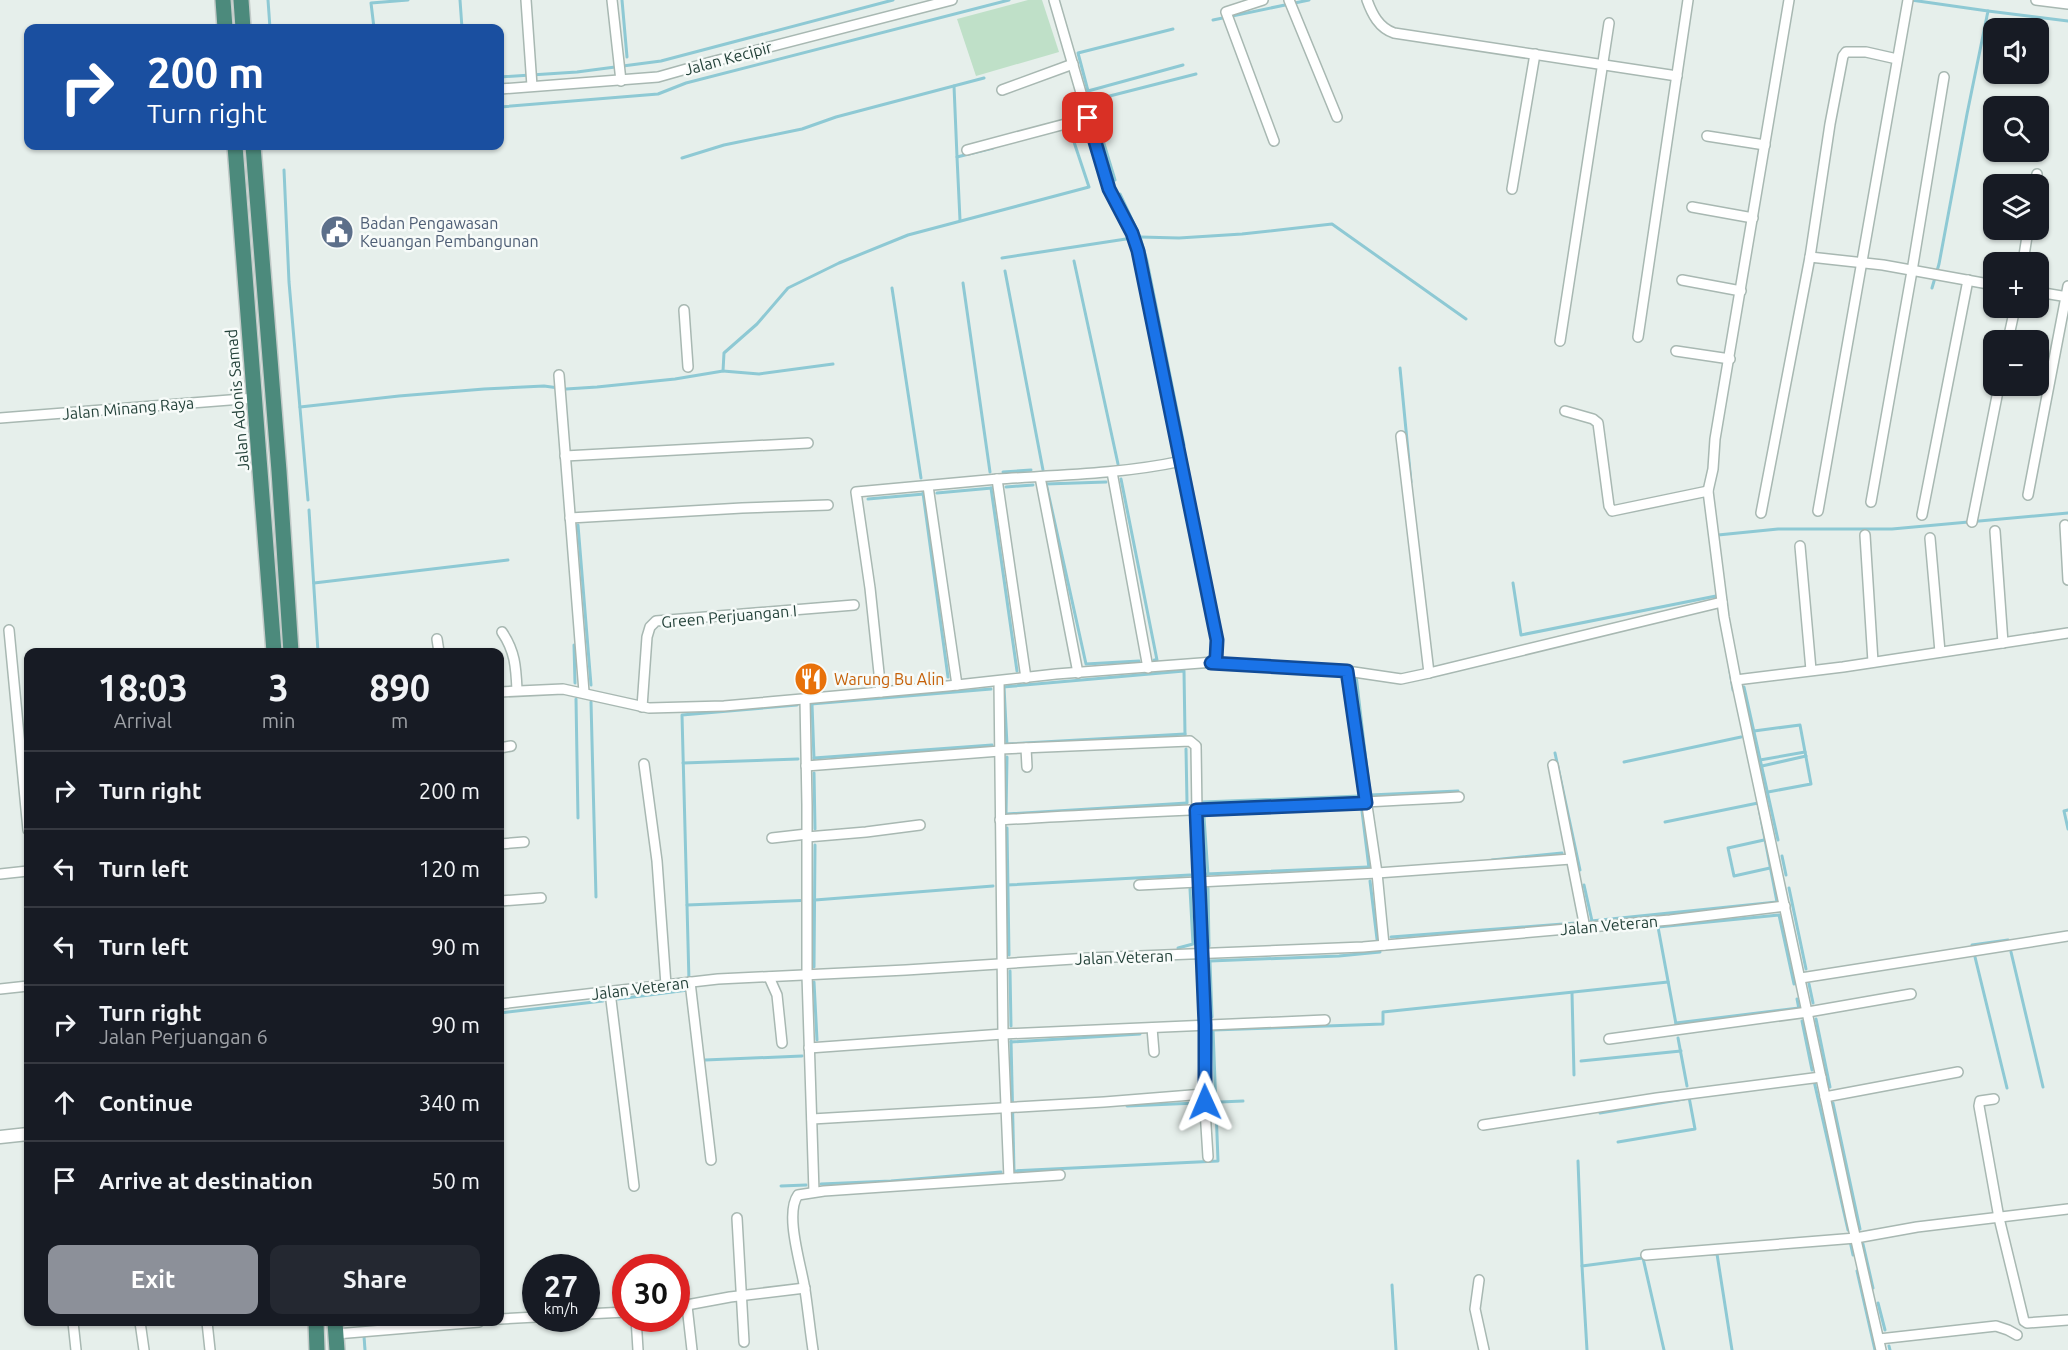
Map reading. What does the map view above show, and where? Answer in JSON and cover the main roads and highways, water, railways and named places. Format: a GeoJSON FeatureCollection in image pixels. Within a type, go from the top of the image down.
{"type":"FeatureCollection","features":[{"type":"Feature","properties":{"kind":"highway"},"geometry":{"type":"LineString","coordinates":[[223,0],[225,24]]}},
{"type":"Feature","properties":{"kind":"highway"},"geometry":{"type":"LineString","coordinates":[[241,0],[243,24]]}},
{"type":"Feature","properties":{"kind":"highway","name":"Jalan Adonis Samad"},"geometry":{"type":"LineString","coordinates":[[235,150],[273,648]]}},
{"type":"Feature","properties":{"kind":"highway"},"geometry":{"type":"LineString","coordinates":[[253,150],[291,648]]}},
{"type":"Feature","properties":{"kind":"highway"},"geometry":{"type":"LineString","coordinates":[[263,509],[281,507]]}},
{"type":"Feature","properties":{"kind":"highway"},"geometry":{"type":"LineString","coordinates":[[316,1326],[317,1350]]}},
{"type":"Feature","properties":{"kind":"waterway"},"geometry":{"type":"LineString","coordinates":[[268,0],[270,24]]}},
{"type":"Feature","properties":{"kind":"waterway"},"geometry":{"type":"LineString","coordinates":[[374,24],[371,3],[408,0]]}},
{"type":"Feature","properties":{"kind":"waterway"},"geometry":{"type":"LineString","coordinates":[[460,0],[462,24]]}},
{"type":"Feature","properties":{"kind":"waterway"},"geometry":{"type":"LineString","coordinates":[[622,0],[627,57]]}},
{"type":"Feature","properties":{"kind":"waterway"},"geometry":{"type":"LineString","coordinates":[[504,77],[577,72],[661,61],[893,0]]}},
{"type":"Feature","properties":{"kind":"waterway"},"geometry":{"type":"LineString","coordinates":[[504,107],[658,94],[686,83],[1009,0]]}},
{"type":"Feature","properties":{"kind":"waterway"},"geometry":{"type":"LineString","coordinates":[[1213,20],[1309,0]]}},
{"type":"Feature","properties":{"kind":"waterway"},"geometry":{"type":"LineString","coordinates":[[1911,0],[1988,11],[1939,264],[1932,288]]}},
{"type":"Feature","properties":{"kind":"waterway"},"geometry":{"type":"LineString","coordinates":[[1988,11],[2068,21]]}},
{"type":"Feature","properties":{"kind":"waterway"},"geometry":{"type":"LineString","coordinates":[[1088,91],[1078,53],[1173,29]]}},
{"type":"Feature","properties":{"kind":"waterway"},"geometry":{"type":"LineString","coordinates":[[1088,91],[1183,65]]}},
{"type":"Feature","properties":{"kind":"waterway"},"geometry":{"type":"LineString","coordinates":[[1090,101],[1196,74]]}},
{"type":"Feature","properties":{"kind":"waterway"},"geometry":{"type":"LineString","coordinates":[[682,158],[724,145],[802,129],[836,117],[984,78]]}},
{"type":"Feature","properties":{"kind":"waterway"},"geometry":{"type":"LineString","coordinates":[[954,86],[957,157],[993,148]]}},
{"type":"Feature","properties":{"kind":"waterway"},"geometry":{"type":"LineString","coordinates":[[1091,101],[1115,180]]}},
{"type":"Feature","properties":{"kind":"waterway"},"geometry":{"type":"LineString","coordinates":[[300,407],[484,389],[544,386],[566,389],[597,387],[675,379],[723,371],[724,353],[757,324],[788,288],[839,263],[908,235],[1089,187],[1069,127],[1066,128]]}},
{"type":"Feature","properties":{"kind":"waterway"},"geometry":{"type":"LineString","coordinates":[[957,157],[960,220]]}},
{"type":"Feature","properties":{"kind":"waterway"},"geometry":{"type":"LineString","coordinates":[[284,170],[289,282],[308,500]]}},
{"type":"Feature","properties":{"kind":"waterway"},"geometry":{"type":"LineString","coordinates":[[1120,194],[1140,237],[1147,261],[1184,445]]}},
{"type":"Feature","properties":{"kind":"waterway"},"geometry":{"type":"LineString","coordinates":[[1140,237],[1179,238],[1242,234],[1332,224],[1466,319]]}},
{"type":"Feature","properties":{"kind":"waterway"},"geometry":{"type":"LineString","coordinates":[[1002,258],[1126,239]]}},
{"type":"Feature","properties":{"kind":"waterway"},"geometry":{"type":"LineString","coordinates":[[1074,261],[1118,464]]}},
{"type":"Feature","properties":{"kind":"waterway"},"geometry":{"type":"LineString","coordinates":[[1005,271],[1043,470]]}},
{"type":"Feature","properties":{"kind":"waterway"},"geometry":{"type":"LineString","coordinates":[[963,283],[990,472]]}},
{"type":"Feature","properties":{"kind":"waterway"},"geometry":{"type":"LineString","coordinates":[[892,288],[921,478]]}},
{"type":"Feature","properties":{"kind":"waterway"},"geometry":{"type":"LineString","coordinates":[[723,371],[759,374],[833,364]]}},
{"type":"Feature","properties":{"kind":"waterway"},"geometry":{"type":"LineString","coordinates":[[1400,368],[1411,482]]}},
{"type":"Feature","properties":{"kind":"waterway"},"geometry":{"type":"LineString","coordinates":[[1003,472],[1031,470]]}},
{"type":"Feature","properties":{"kind":"waterway"},"geometry":{"type":"LineString","coordinates":[[1121,479],[1157,660],[1154,660]]}},
{"type":"Feature","properties":{"kind":"waterway"},"geometry":{"type":"LineString","coordinates":[[1046,484],[1106,482]]}},
{"type":"Feature","properties":{"kind":"waterway"},"geometry":{"type":"LineString","coordinates":[[1046,483],[1086,664],[1139,661]]}},
{"type":"Feature","properties":{"kind":"waterway"},"geometry":{"type":"LineString","coordinates":[[1006,487],[1033,485]]}},
{"type":"Feature","properties":{"kind":"waterway"},"geometry":{"type":"LineString","coordinates":[[991,488],[1017,671]]}},
{"type":"Feature","properties":{"kind":"waterway"},"geometry":{"type":"LineString","coordinates":[[937,493],[992,488]]}},
{"type":"Feature","properties":{"kind":"waterway"},"geometry":{"type":"LineString","coordinates":[[923,493],[948,677]]}},
{"type":"Feature","properties":{"kind":"waterway"},"geometry":{"type":"LineString","coordinates":[[868,499],[924,494]]}},
{"type":"Feature","properties":{"kind":"waterway"},"geometry":{"type":"LineString","coordinates":[[309,510],[318,648]]}},
{"type":"Feature","properties":{"kind":"waterway"},"geometry":{"type":"LineString","coordinates":[[1718,535],[1778,529],[1892,529],[2068,513]]}},
{"type":"Feature","properties":{"kind":"waterway"},"geometry":{"type":"LineString","coordinates":[[578,525],[591,685]]}},
{"type":"Feature","properties":{"kind":"waterway"},"geometry":{"type":"LineString","coordinates":[[314,583],[508,560]]}},
{"type":"Feature","properties":{"kind":"waterway"},"geometry":{"type":"LineString","coordinates":[[1513,583],[1521,635],[1716,596],[1718,603]]}},
{"type":"Feature","properties":{"kind":"waterway"},"geometry":{"type":"LineString","coordinates":[[574,645],[575,683]]}},
{"type":"Feature","properties":{"kind":"waterway"},"geometry":{"type":"LineString","coordinates":[[1003,687],[1184,671],[1185,735]]}},
{"type":"Feature","properties":{"kind":"waterway"},"geometry":{"type":"LineString","coordinates":[[1730,671],[1733,690]]}},
{"type":"Feature","properties":{"kind":"waterway"},"geometry":{"type":"LineString","coordinates":[[1356,675],[1370,795]]}},
{"type":"Feature","properties":{"kind":"waterway"},"geometry":{"type":"LineString","coordinates":[[1004,687],[1007,745]]}},
{"type":"Feature","properties":{"kind":"waterway"},"geometry":{"type":"LineString","coordinates":[[1744,687],[1778,840]]}},
{"type":"Feature","properties":{"kind":"waterway"},"geometry":{"type":"LineString","coordinates":[[811,704],[991,689]]}},
{"type":"Feature","properties":{"kind":"waterway"},"geometry":{"type":"LineString","coordinates":[[576,699],[578,818]]}},
{"type":"Feature","properties":{"kind":"waterway"},"geometry":{"type":"LineString","coordinates":[[591,702],[596,897]]}},
{"type":"Feature","properties":{"kind":"waterway"},"geometry":{"type":"LineString","coordinates":[[812,704],[814,759]]}},
{"type":"Feature","properties":{"kind":"waterway"},"geometry":{"type":"LineString","coordinates":[[689,981],[682,715],[797,705]]}},
{"type":"Feature","properties":{"kind":"waterway"},"geometry":{"type":"LineString","coordinates":[[1754,731],[1800,725],[1811,784],[1768,792]]}},
{"type":"Feature","properties":{"kind":"waterway"},"geometry":{"type":"LineString","coordinates":[[1007,744],[1185,734]]}},
{"type":"Feature","properties":{"kind":"waterway"},"geometry":{"type":"LineString","coordinates":[[1624,762],[1741,737]]}},
{"type":"Feature","properties":{"kind":"waterway"},"geometry":{"type":"LineString","coordinates":[[814,758],[992,745]]}},
{"type":"Feature","properties":{"kind":"waterway"},"geometry":{"type":"LineString","coordinates":[[1186,749],[1187,802]]}},
{"type":"Feature","properties":{"kind":"waterway"},"geometry":{"type":"LineString","coordinates":[[1760,760],[1805,752]]}},
{"type":"Feature","properties":{"kind":"waterway"},"geometry":{"type":"LineString","coordinates":[[1555,753],[1580,870]]}},
{"type":"Feature","properties":{"kind":"waterway"},"geometry":{"type":"LineString","coordinates":[[1762,766],[1806,756]]}},
{"type":"Feature","properties":{"kind":"waterway"},"geometry":{"type":"LineString","coordinates":[[1006,814],[1007,757]]}},
{"type":"Feature","properties":{"kind":"waterway"},"geometry":{"type":"LineString","coordinates":[[683,763],[798,759]]}},
{"type":"Feature","properties":{"kind":"waterway"},"geometry":{"type":"LineString","coordinates":[[814,773],[815,829]]}},
{"type":"Feature","properties":{"kind":"waterway"},"geometry":{"type":"LineString","coordinates":[[1370,795],[1458,791]]}},
{"type":"Feature","properties":{"kind":"waterway"},"geometry":{"type":"LineString","coordinates":[[1203,802],[1360,796]]}},
{"type":"Feature","properties":{"kind":"waterway"},"geometry":{"type":"LineString","coordinates":[[1006,814],[1187,803]]}},
{"type":"Feature","properties":{"kind":"waterway"},"geometry":{"type":"LineString","coordinates":[[1591,921],[1777,902],[1758,803],[1665,822]]}},
{"type":"Feature","properties":{"kind":"waterway"},"geometry":{"type":"LineString","coordinates":[[2068,810],[2064,811],[2068,829]]}},
{"type":"Feature","properties":{"kind":"waterway"},"geometry":{"type":"LineString","coordinates":[[1362,811],[1369,868]]}},
{"type":"Feature","properties":{"kind":"waterway"},"geometry":{"type":"LineString","coordinates":[[1204,817],[1208,875]]}},
{"type":"Feature","properties":{"kind":"waterway"},"geometry":{"type":"LineString","coordinates":[[1007,828],[1009,955]]}},
{"type":"Feature","properties":{"kind":"waterway"},"geometry":{"type":"LineString","coordinates":[[1764,840],[1728,848],[1734,876],[1770,868]]}},
{"type":"Feature","properties":{"kind":"waterway"},"geometry":{"type":"LineString","coordinates":[[814,967],[815,845]]}},
{"type":"Feature","properties":{"kind":"waterway"},"geometry":{"type":"LineString","coordinates":[[1492,860],[1562,853]]}},
{"type":"Feature","properties":{"kind":"waterway"},"geometry":{"type":"LineString","coordinates":[[1782,856],[1786,875]]}},
{"type":"Feature","properties":{"kind":"waterway"},"geometry":{"type":"LineString","coordinates":[[1206,874],[1368,867]]}},
{"type":"Feature","properties":{"kind":"waterway"},"geometry":{"type":"LineString","coordinates":[[1007,885],[1190,875]]}},
{"type":"Feature","properties":{"kind":"waterway"},"geometry":{"type":"LineString","coordinates":[[1370,881],[1377,939]]}},
{"type":"Feature","properties":{"kind":"waterway"},"geometry":{"type":"LineString","coordinates":[[1584,885],[1592,921]]}},
{"type":"Feature","properties":{"kind":"waterway"},"geometry":{"type":"LineString","coordinates":[[687,905],[815,900],[993,886]]}},
{"type":"Feature","properties":{"kind":"waterway"},"geometry":{"type":"LineString","coordinates":[[1208,888],[1209,946]]}},
{"type":"Feature","properties":{"kind":"waterway"},"geometry":{"type":"LineString","coordinates":[[1789,888],[1806,969]]}},
{"type":"Feature","properties":{"kind":"waterway"},"geometry":{"type":"LineString","coordinates":[[1178,948],[1193,944],[1190,889]]}},
{"type":"Feature","properties":{"kind":"waterway"},"geometry":{"type":"LineString","coordinates":[[1676,1024],[1658,927],[1779,915],[1794,984]]}},
{"type":"Feature","properties":{"kind":"waterway"},"geometry":{"type":"LineString","coordinates":[[1391,937],[1576,923]]}},
{"type":"Feature","properties":{"kind":"waterway"},"geometry":{"type":"LineString","coordinates":[[1972,945],[2008,940]]}},
{"type":"Feature","properties":{"kind":"waterway"},"geometry":{"type":"LineString","coordinates":[[1210,961],[1339,956],[1380,952]]}},
{"type":"Feature","properties":{"kind":"waterway"},"geometry":{"type":"LineString","coordinates":[[2011,952],[2043,1087]]}},
{"type":"Feature","properties":{"kind":"waterway"},"geometry":{"type":"LineString","coordinates":[[1975,957],[2007,1088]]}},
{"type":"Feature","properties":{"kind":"waterway"},"geometry":{"type":"LineString","coordinates":[[1210,962],[1212,1017]]}},
{"type":"Feature","properties":{"kind":"waterway"},"geometry":{"type":"LineString","coordinates":[[1010,971],[1011,1026]]}},
{"type":"Feature","properties":{"kind":"waterway"},"geometry":{"type":"LineString","coordinates":[[814,982],[817,1040]]}},
{"type":"Feature","properties":{"kind":"waterway"},"geometry":{"type":"LineString","coordinates":[[1213,1030],[1383,1024],[1383,1012],[1668,982]]}},
{"type":"Feature","properties":{"kind":"waterway"},"geometry":{"type":"LineString","coordinates":[[1809,984],[1813,1003]]}},
{"type":"Feature","properties":{"kind":"waterway"},"geometry":{"type":"LineString","coordinates":[[618,999],[688,990]]}},
{"type":"Feature","properties":{"kind":"waterway"},"geometry":{"type":"LineString","coordinates":[[1572,993],[1574,1075]]}},
{"type":"Feature","properties":{"kind":"waterway"},"geometry":{"type":"LineString","coordinates":[[1797,999],[1799,1009]]}},
{"type":"Feature","properties":{"kind":"waterway"},"geometry":{"type":"LineString","coordinates":[[504,1013],[603,1001]]}},
{"type":"Feature","properties":{"kind":"waterway"},"geometry":{"type":"LineString","coordinates":[[1676,1023],[1799,1008]]}},
{"type":"Feature","properties":{"kind":"waterway"},"geometry":{"type":"LineString","coordinates":[[1816,1019],[1830,1087]]}},
{"type":"Feature","properties":{"kind":"waterway"},"geometry":{"type":"LineString","coordinates":[[1802,1021],[1812,1070]]}},
{"type":"Feature","properties":{"kind":"waterway"},"geometry":{"type":"LineString","coordinates":[[1013,1171],[1218,1161],[1213,1029]]}},
{"type":"Feature","properties":{"kind":"waterway"},"geometry":{"type":"LineString","coordinates":[[1011,1042],[1140,1034]]}},
{"type":"Feature","properties":{"kind":"waterway"},"geometry":{"type":"LineString","coordinates":[[1678,1038],[1687,1086]]}},
{"type":"Feature","properties":{"kind":"waterway"},"geometry":{"type":"LineString","coordinates":[[1011,1041],[1014,1171]]}},
{"type":"Feature","properties":{"kind":"waterway"},"geometry":{"type":"LineString","coordinates":[[1581,1061],[1681,1051]]}},
{"type":"Feature","properties":{"kind":"waterway"},"geometry":{"type":"LineString","coordinates":[[705,1060],[802,1056]]}},
{"type":"Feature","properties":{"kind":"waterway"},"geometry":{"type":"LineString","coordinates":[[1814,1081],[1848,1230]]}},
{"type":"Feature","properties":{"kind":"waterway"},"geometry":{"type":"LineString","coordinates":[[1618,1142],[1695,1129],[1689,1097]]}},
{"type":"Feature","properties":{"kind":"waterway"},"geometry":{"type":"LineString","coordinates":[[1600,1113],[1684,1099]]}},
{"type":"Feature","properties":{"kind":"waterway"},"geometry":{"type":"LineString","coordinates":[[1127,1106],[1243,1101]]}},
{"type":"Feature","properties":{"kind":"waterway"},"geometry":{"type":"LineString","coordinates":[[1833,1103],[1860,1229]]}},
{"type":"Feature","properties":{"kind":"waterway"},"geometry":{"type":"LineString","coordinates":[[1578,1161],[1582,1266]]}},
{"type":"Feature","properties":{"kind":"waterway"},"geometry":{"type":"LineString","coordinates":[[821,1184],[1001,1172]]}},
{"type":"Feature","properties":{"kind":"waterway"},"geometry":{"type":"LineString","coordinates":[[781,1186],[806,1185]]}},
{"type":"Feature","properties":{"kind":"waterway"},"geometry":{"type":"LineString","coordinates":[[1850,1241],[1853,1255]]}},
{"type":"Feature","properties":{"kind":"waterway"},"geometry":{"type":"LineString","coordinates":[[1863,1244],[1873,1288]]}},
{"type":"Feature","properties":{"kind":"waterway"},"geometry":{"type":"LineString","coordinates":[[1710,1254],[1717,1254],[1732,1350]]}},
{"type":"Feature","properties":{"kind":"waterway"},"geometry":{"type":"LineString","coordinates":[[1587,1350],[1582,1266],[1643,1258],[1664,1350]]}},
{"type":"Feature","properties":{"kind":"waterway"},"geometry":{"type":"LineString","coordinates":[[1857,1271],[1875,1350]]}},
{"type":"Feature","properties":{"kind":"waterway"},"geometry":{"type":"LineString","coordinates":[[1392,1285],[1396,1350]]}},
{"type":"Feature","properties":{"kind":"waterway"},"geometry":{"type":"LineString","coordinates":[[1878,1303],[1885,1330]]}},
{"type":"Feature","properties":{"kind":"waterway"},"geometry":{"type":"LineString","coordinates":[[363,1326],[365,1350]]}},
{"type":"Feature","properties":{"kind":"waterway"},"geometry":{"type":"LineString","coordinates":[[1889,1346],[1890,1350]]}},
{"type":"Feature","properties":{"kind":"place","name":"Badan Pengawasan Keuangan Pembangunan"},"geometry":{"type":"Point","coordinates":[337,232]}},
{"type":"Feature","properties":{"kind":"place","name":"Warung Bu Alin"},"geometry":{"type":"Point","coordinates":[811,679]}}]}
